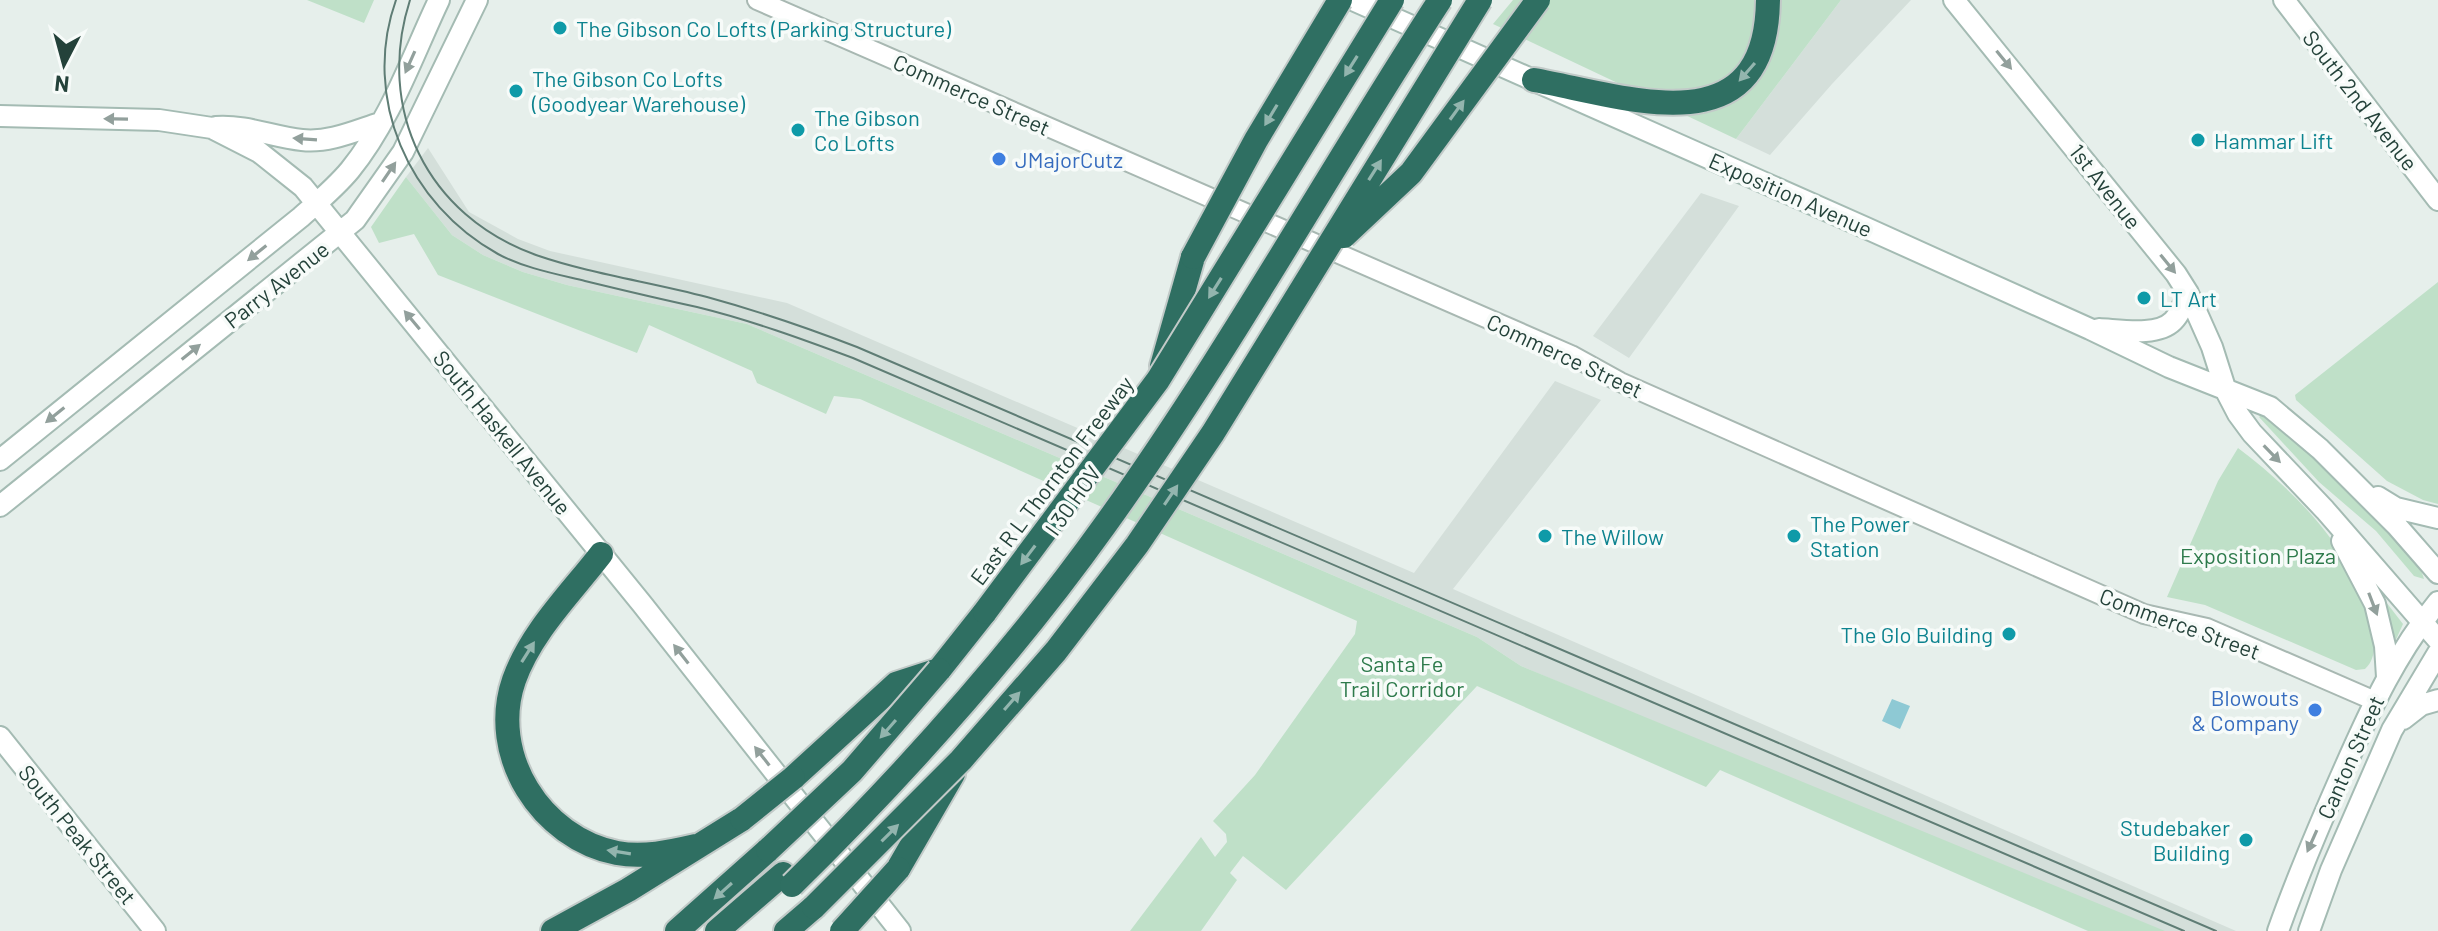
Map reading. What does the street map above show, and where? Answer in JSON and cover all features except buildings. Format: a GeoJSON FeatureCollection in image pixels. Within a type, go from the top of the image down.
{"type":"FeatureCollection","features":[{"type":"Feature","properties":{"kind":"highway"},"geometry":{"type":"LineString","coordinates":[[1158,380],[1193,257],[1256,140],[1340,0]]}},
{"type":"Feature","properties":{"kind":"highway","name":"East R L Thornton Freeway"},"geometry":{"type":"LineString","coordinates":[[677,931],[852,771],[939,670],[1158,380],[1392,0]]}},
{"type":"Feature","properties":{"kind":"highway","name":"I 30 HOV"},"geometry":{"type":"LineString","coordinates":[[742,931],[936,716],[1050,577],[1142,446],[1422,0]]}},
{"type":"Feature","properties":{"kind":"highway","name":"I 30 HOV"},"geometry":{"type":"LineString","coordinates":[[717,931],[787,879],[875,803],[976,691],[1099,534],[1182,410],[1440,0]]}},
{"type":"Feature","properties":{"kind":"highway"},"geometry":{"type":"LineString","coordinates":[[786,931],[814,907],[961,760],[1056,651],[1137,545],[1213,433],[1480,0]]}},
{"type":"Feature","properties":{"kind":"highway"},"geometry":{"type":"LineString","coordinates":[[1319,260],[1411,173],[1538,0]]}},
{"type":"Feature","properties":{"kind":"highway"},"geometry":{"type":"LineString","coordinates":[[1534,80],[1664,104],[1695,103],[1715,97],[1736,85],[1755,65],[1767,35],[1768,0]]}},
{"type":"Feature","properties":{"kind":"highway"},"geometry":{"type":"LineString","coordinates":[[601,554],[541,630],[520,665],[509,706],[510,739],[517,769],[528,792],[542,810],[571,836],[592,846],[619,854],[656,854],[696,846]]}},
{"type":"Feature","properties":{"kind":"highway"},"geometry":{"type":"LineString","coordinates":[[553,931],[628,890],[742,819],[793,778],[896,684],[939,670]]}},
{"type":"Feature","properties":{"kind":"highway"},"geometry":{"type":"LineString","coordinates":[[842,931],[898,869],[961,760]]}},
{"type":"Feature","properties":{"kind":"main road","name":"Parry Avenue"},"geometry":{"type":"LineString","coordinates":[[0,460],[317,203],[350,170],[380,123],[439,0]]}},
{"type":"Feature","properties":{"kind":"main road","name":"Parry Avenue"},"geometry":{"type":"LineString","coordinates":[[0,506],[341,233],[367,205],[403,152],[477,0]]}},
{"type":"Feature","properties":{"kind":"main road","name":"Exposition Avenue"},"geometry":{"type":"LineString","coordinates":[[1353,0],[2169,367],[2270,407],[2320,449],[2438,573]]}},
{"type":"Feature","properties":{"kind":"main road","name":"1st Avenue"},"geometry":{"type":"LineString","coordinates":[[1954,0],[2176,274],[2212,347],[2226,391]]}},
{"type":"Feature","properties":{"kind":"main road","name":"South 2nd Avenue"},"geometry":{"type":"LineString","coordinates":[[2284,0],[2438,200]]}},
{"type":"Feature","properties":{"kind":"main road","name":"South Haskell Avenue"},"geometry":{"type":"LineString","coordinates":[[0,116],[159,120],[212,128],[259,152],[283,169],[317,203],[900,931]]}},
{"type":"Feature","properties":{"kind":"main road"},"geometry":{"type":"LineString","coordinates":[[212,128],[246,128],[304,140],[320,140],[380,123]]}},
{"type":"Feature","properties":{"kind":"main road"},"geometry":{"type":"LineString","coordinates":[[2090,329],[2143,331],[2164,327],[2172,322],[2188,293]]}},
{"type":"Feature","properties":{"kind":"main road"},"geometry":{"type":"LineString","coordinates":[[2226,391],[2252,433],[2325,510],[2438,640]]}},
{"type":"Feature","properties":{"kind":"main road"},"geometry":{"type":"LineString","coordinates":[[2356,485],[2396,508],[2438,518]]}},
{"type":"Feature","properties":{"kind":"main road"},"geometry":{"type":"LineString","coordinates":[[2325,510],[2375,604],[2385,646],[2387,677]]}},
{"type":"Feature","properties":{"kind":"main road","name":"Canton Street"},"geometry":{"type":"LineString","coordinates":[[2280,926],[2299,870],[2375,701],[2422,621],[2438,602]]}},
{"type":"Feature","properties":{"kind":"main road","name":"Canton Street"},"geometry":{"type":"LineString","coordinates":[[2312,930],[2331,870],[2392,730],[2438,653]]}},
{"type":"Feature","properties":{"kind":"main road"},"geometry":{"type":"LineString","coordinates":[[2392,730],[2421,705],[2438,700]]}},
{"type":"Feature","properties":{"kind":"main road","name":"South Peak Street"},"geometry":{"type":"LineString","coordinates":[[0,737],[155,931]]}},
{"type":"Feature","properties":{"kind":"street","name":"Commerce Street"},"geometry":{"type":"LineString","coordinates":[[757,0],[1571,355],[1620,382],[2144,614],[2207,628],[2375,701]]}},
{"type":"Feature","properties":{"kind":"shaded area"},"geometry":{"type":"Polygon","coordinates":[[[1841,0],[1911,0],[1770,155],[1736,139],[1841,0]]]}},
{"type":"Feature","properties":{"kind":"shaded area"},"geometry":{"type":"Polygon","coordinates":[[[428,148],[469,212],[518,239],[550,251],[787,303],[1414,573],[1555,381],[1601,400],[1453,589],[2236,931],[2146,931],[1521,666],[1477,637],[747,324],[567,285],[523,272],[483,255],[452,235],[406,177],[428,148]]]}},
{"type":"Feature","properties":{"kind":"shaded area"},"geometry":{"type":"Polygon","coordinates":[[[1701,193],[1739,206],[1629,358],[1593,336],[1701,193]]]}},
{"type":"Feature","properties":{"kind":"green space"},"geometry":{"type":"Polygon","coordinates":[[[307,0],[374,0],[364,23],[307,0]]]}},
{"type":"Feature","properties":{"kind":"green space"},"geometry":{"type":"Polygon","coordinates":[[[1513,0],[1841,0],[1736,139],[1493,24],[1513,0]]]}},
{"type":"Feature","properties":{"kind":"green space","name":"Santa Fe Trail Corridor"},"geometry":{"type":"Polygon","coordinates":[[[406,177],[452,235],[483,255],[523,272],[567,285],[747,324],[1477,637],[1521,666],[2165,931],[2088,931],[1720,770],[1706,787],[1477,686],[1286,890],[1243,856],[1230,873],[1237,880],[1201,931],[1130,931],[1201,837],[1215,857],[1227,842],[1226,834],[1213,821],[1255,775],[1355,634],[1357,621],[860,399],[834,396],[826,414],[757,383],[752,371],[649,325],[637,353],[438,275],[414,234],[379,243],[371,227],[406,177]]]}},
{"type":"Feature","properties":{"kind":"green space"},"geometry":{"type":"Polygon","coordinates":[[[2438,282],[2438,504],[2423,500],[2387,481],[2296,400],[2295,395],[2438,282]]]}},
{"type":"Feature","properties":{"kind":"green space","name":"Exposition Plaza"},"geometry":{"type":"Polygon","coordinates":[[[2261,415],[2326,469],[2378,518],[2416,563],[2424,579],[2414,576],[2376,531],[2319,482],[2259,417],[2261,415]]]}},
{"type":"Feature","properties":{"kind":"green space","name":"Exposition Plaza"},"geometry":{"type":"Polygon","coordinates":[[[2238,448],[2301,503],[2337,547],[2351,571],[2363,597],[2373,635],[2372,659],[2365,669],[2356,670],[2205,605],[2167,597],[2218,481],[2238,448]]]}},
{"type":"Feature","properties":{"kind":"green space","name":"Exposition Plaza"},"geometry":{"type":"Polygon","coordinates":[[[2385,603],[2403,624],[2394,644],[2385,603]]]}},
{"type":"Feature","properties":{"kind":"water"},"geometry":{"type":"Polygon","coordinates":[[[1892,699],[1910,706],[1900,729],[1882,721],[1892,699]]]}},
{"type":"Feature","properties":{"kind":"tram line"},"geometry":{"type":"LineString","coordinates":[[396,0],[387,37],[385,74],[389,111],[400,145],[417,178],[440,207],[467,233],[498,254],[540,270],[737,318],[853,358],[2184,931]]}},
{"type":"Feature","properties":{"kind":"tram line"},"geometry":{"type":"LineString","coordinates":[[410,0],[401,41],[400,80],[406,118],[419,154],[439,186],[465,214],[498,237],[557,262],[726,302],[857,347],[2216,931]]}},
{"type":"Feature","properties":{"kind":"place","name":"The Gibson Co Lofts (Parking Structure)"},"geometry":{"type":"Point","coordinates":[560,28]}},
{"type":"Feature","properties":{"kind":"place","name":"The Gibson Co Lofts (Goodyear Warehouse)"},"geometry":{"type":"Point","coordinates":[516,91]}},
{"type":"Feature","properties":{"kind":"place","name":"The Gibson Co Lofts"},"geometry":{"type":"Point","coordinates":[798,130]}},
{"type":"Feature","properties":{"kind":"place","name":"Hammar Lift"},"geometry":{"type":"Point","coordinates":[2198,140]}},
{"type":"Feature","properties":{"kind":"place","name":"JMajorCutz"},"geometry":{"type":"Point","coordinates":[999,159]}},
{"type":"Feature","properties":{"kind":"place","name":"LT Art"},"geometry":{"type":"Point","coordinates":[2144,298]}},
{"type":"Feature","properties":{"kind":"place","name":"The Willow"},"geometry":{"type":"Point","coordinates":[1545,536]}},
{"type":"Feature","properties":{"kind":"place","name":"The Power Station"},"geometry":{"type":"Point","coordinates":[1794,536]}},
{"type":"Feature","properties":{"kind":"place","name":"The Glo Building"},"geometry":{"type":"Point","coordinates":[2009,634]}},
{"type":"Feature","properties":{"kind":"place","name":"Blowouts & Company"},"geometry":{"type":"Point","coordinates":[2315,710]}},
{"type":"Feature","properties":{"kind":"place","name":"Studebaker Building"},"geometry":{"type":"Point","coordinates":[2246,840]}}]}
